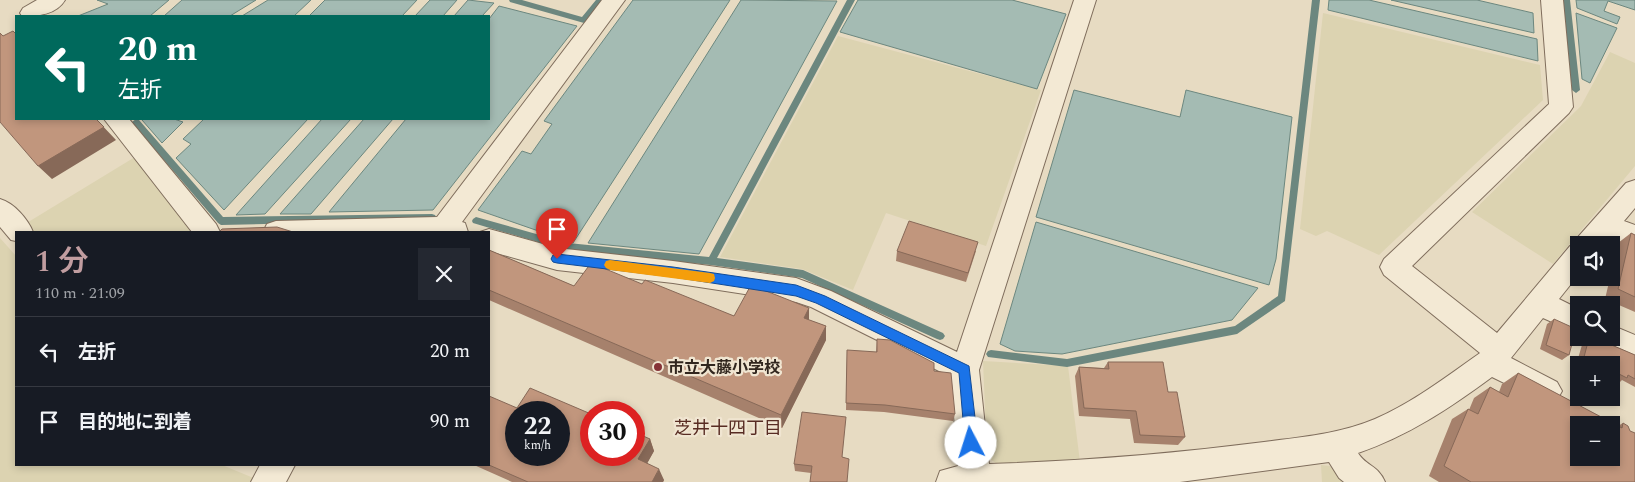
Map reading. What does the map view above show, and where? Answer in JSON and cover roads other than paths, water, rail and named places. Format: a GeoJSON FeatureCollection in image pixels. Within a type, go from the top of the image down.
{"type":"FeatureCollection","features":[{"type":"Feature","properties":{"kind":"street"},"geometry":{"type":"LineString","coordinates":[[30,10],[54,0]]}},
{"type":"Feature","properties":{"kind":"street"},"geometry":{"type":"LineString","coordinates":[[448,231],[614,0]]}},
{"type":"Feature","properties":{"kind":"street"},"geometry":{"type":"LineString","coordinates":[[1085,0],[964,370],[963,481],[1067,476],[1195,466],[1337,446],[1382,431],[1439,399],[1495,357],[1570,265]]}},
{"type":"Feature","properties":{"kind":"street"},"geometry":{"type":"LineString","coordinates":[[1552,0],[1561,107],[1393,267],[1495,357],[1567,401]]}},
{"type":"Feature","properties":{"kind":"street"},"geometry":{"type":"LineString","coordinates":[[117,120],[206,231]]}},
{"type":"Feature","properties":{"kind":"street"},"geometry":{"type":"LineString","coordinates":[[1595,236],[1635,190]]}},
{"type":"Feature","properties":{"kind":"street"},"geometry":{"type":"LineString","coordinates":[[0,209],[19,231]]}},
{"type":"Feature","properties":{"kind":"street"},"geometry":{"type":"LineString","coordinates":[[1605,224],[1635,237]]}},
{"type":"Feature","properties":{"kind":"street"},"geometry":{"type":"LineString","coordinates":[[490,240],[557,259],[673,272],[796,290],[821,299],[964,370]]}},
{"type":"Feature","properties":{"kind":"street"},"geometry":{"type":"LineString","coordinates":[[1538,302],[1570,318]]}},
{"type":"Feature","properties":{"kind":"street"},"geometry":{"type":"LineString","coordinates":[[1620,341],[1635,348]]}},
{"type":"Feature","properties":{"kind":"street"},"geometry":{"type":"LineString","coordinates":[[1337,446],[1350,468],[1370,482]]}},
{"type":"Feature","properties":{"kind":"street"},"geometry":{"type":"LineString","coordinates":[[266,482],[279,466]]}},
{"type":"Feature","properties":{"kind":"water"},"geometry":{"type":"Polygon","coordinates":[[[97,0],[169,0],[151,15],[80,15],[108,4],[97,0]]]}},
{"type":"Feature","properties":{"kind":"water"},"geometry":{"type":"Polygon","coordinates":[[[182,0],[256,0],[232,15],[165,15],[182,0]]]}},
{"type":"Feature","properties":{"kind":"water"},"geometry":{"type":"Polygon","coordinates":[[[268,0],[311,0],[295,15],[244,15],[268,0]]]}},
{"type":"Feature","properties":{"kind":"water"},"geometry":{"type":"Polygon","coordinates":[[[325,0],[417,0],[403,15],[310,15],[325,0]]]}},
{"type":"Feature","properties":{"kind":"water"},"geometry":{"type":"Polygon","coordinates":[[[430,0],[457,0],[444,15],[416,15],[430,0]]]}},
{"type":"Feature","properties":{"kind":"water"},"geometry":{"type":"Polygon","coordinates":[[[468,0],[494,3],[483,15],[455,15],[468,0]]]}},
{"type":"Feature","properties":{"kind":"water"},"geometry":{"type":"Polygon","coordinates":[[[633,0],[730,0],[573,243],[478,210],[522,151],[531,154],[552,124],[544,121],[633,0]]]}},
{"type":"Feature","properties":{"kind":"water"},"geometry":{"type":"Polygon","coordinates":[[[741,0],[837,1],[699,254],[588,243],[741,0]]]}},
{"type":"Feature","properties":{"kind":"water"},"geometry":{"type":"Polygon","coordinates":[[[858,0],[1012,0],[1066,14],[1037,89],[840,32],[858,0]]]}},
{"type":"Feature","properties":{"kind":"water"},"geometry":{"type":"Polygon","coordinates":[[[1329,0],[1369,0],[1537,39],[1538,61],[1328,10],[1329,0]]]}},
{"type":"Feature","properties":{"kind":"water"},"geometry":{"type":"Polygon","coordinates":[[[1391,0],[1477,0],[1533,13],[1534,33],[1391,0]]]}},
{"type":"Feature","properties":{"kind":"water"},"geometry":{"type":"Polygon","coordinates":[[[1576,0],[1635,0],[1635,10],[1608,1],[1604,11],[1620,17],[1617,24],[1577,8],[1576,0]]]}},
{"type":"Feature","properties":{"kind":"water"},"geometry":{"type":"Polygon","coordinates":[[[499,6],[577,26],[433,210],[329,212],[405,120],[490,120],[490,18],[499,6]]]}},
{"type":"Feature","properties":{"kind":"water"},"geometry":{"type":"Polygon","coordinates":[[[1576,13],[1617,28],[1590,83],[1582,79],[1576,13]]]}},
{"type":"Feature","properties":{"kind":"water"},"geometry":{"type":"Polygon","coordinates":[[[1074,90],[1180,117],[1186,90],[1292,117],[1276,259],[1269,285],[1036,217],[1074,90]]]}},
{"type":"Feature","properties":{"kind":"water"},"geometry":{"type":"Polygon","coordinates":[[[142,120],[177,120],[183,122],[162,143],[142,120]]]}},
{"type":"Feature","properties":{"kind":"water"},"geometry":{"type":"Polygon","coordinates":[[[203,120],[307,120],[224,210],[176,158],[191,144],[183,139],[203,120]]]}},
{"type":"Feature","properties":{"kind":"water"},"geometry":{"type":"Polygon","coordinates":[[[321,120],[350,120],[265,214],[236,215],[321,120]]]}},
{"type":"Feature","properties":{"kind":"water"},"geometry":{"type":"Polygon","coordinates":[[[363,120],[392,120],[311,214],[280,214],[363,120]]]}},
{"type":"Feature","properties":{"kind":"water"},"geometry":{"type":"Polygon","coordinates":[[[1036,222],[1258,288],[1232,320],[1062,354],[1015,351],[1000,344],[1036,222]]]}},
{"type":"Feature","properties":{"kind":"waterway"},"geometry":{"type":"LineString","coordinates":[[513,0],[584,20],[600,0]]}},
{"type":"Feature","properties":{"kind":"waterway"},"geometry":{"type":"LineString","coordinates":[[711,261],[851,0]]}},
{"type":"Feature","properties":{"kind":"waterway"},"geometry":{"type":"LineString","coordinates":[[991,354],[1067,363],[1237,330],[1282,298],[1316,0]]}},
{"type":"Feature","properties":{"kind":"waterway"},"geometry":{"type":"LineString","coordinates":[[1566,0],[1576,90]]}},
{"type":"Feature","properties":{"kind":"waterway"},"geometry":{"type":"LineString","coordinates":[[136,122],[221,221],[432,217]]}},
{"type":"Feature","properties":{"kind":"waterway"},"geometry":{"type":"LineString","coordinates":[[476,221],[568,247],[711,261]]}},
{"type":"Feature","properties":{"kind":"waterway"},"geometry":{"type":"LineString","coordinates":[[711,261],[803,274],[940,336]]}},
{"type":"Feature","properties":{"kind":"place","name":"市立大藤小学校"},"geometry":{"type":"Point","coordinates":[658,367]}},
{"type":"Feature","properties":{"kind":"district","name":"芝井十四丁目"},"geometry":{"type":"Point","coordinates":[728,428]}}]}
